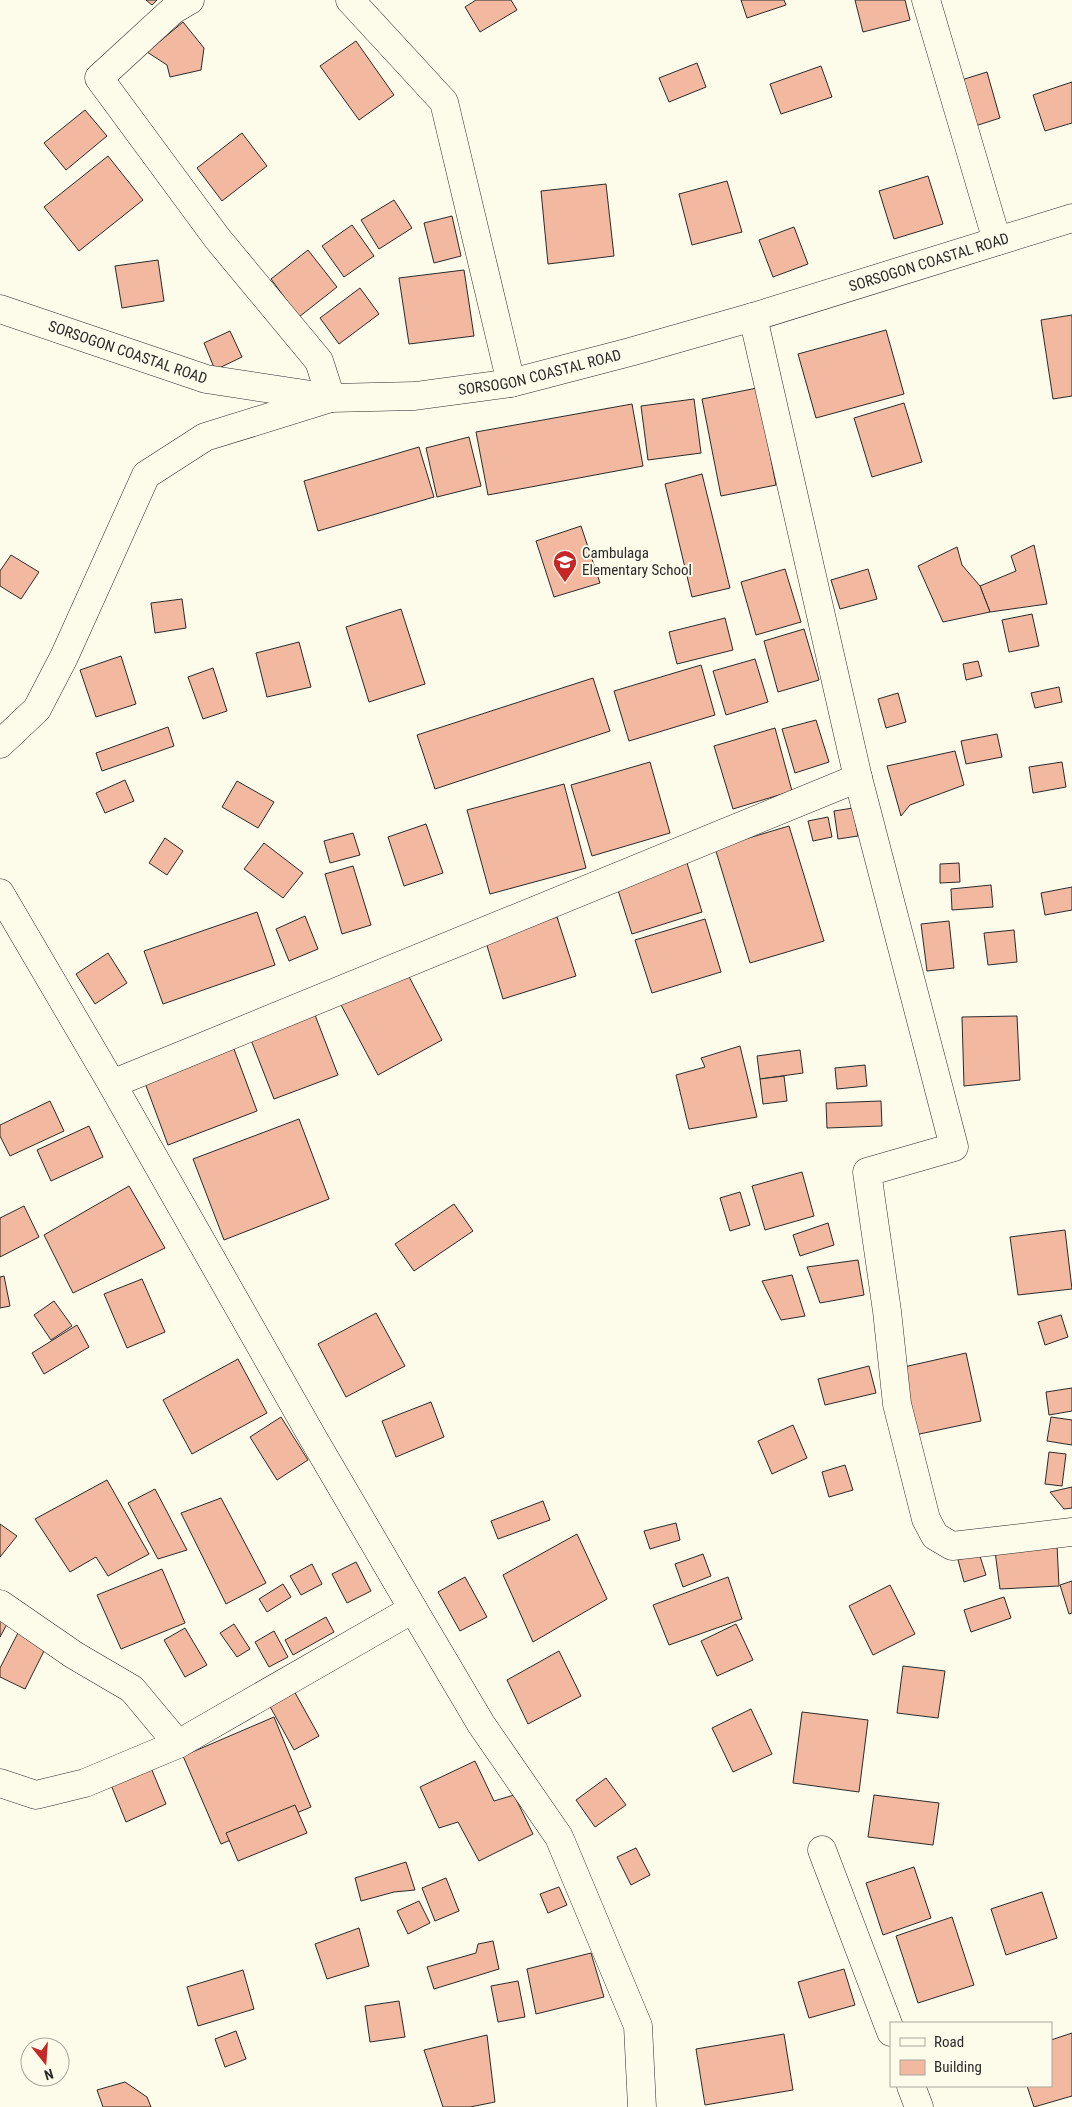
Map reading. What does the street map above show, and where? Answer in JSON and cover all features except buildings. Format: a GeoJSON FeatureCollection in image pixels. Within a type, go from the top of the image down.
{"type":"FeatureCollection","features":[{"type":"Feature","properties":{"kind":"main road"},"geometry":{"type":"LineString","coordinates":[[0,744],[37,709],[64,657],[146,475],[205,437],[331,398],[319,360],[216,238],[99,78],[173,10],[190,0]]}},
{"type":"Feature","properties":{"kind":"main road"},"geometry":{"type":"LineString","coordinates":[[350,0],[444,102],[511,384]]}},
{"type":"Feature","properties":{"kind":"main road"},"geometry":{"type":"LineString","coordinates":[[926,0],[997,241]]}},
{"type":"Feature","properties":{"kind":"main road","name":"SORSOGON COASTAL ROAD"},"geometry":{"type":"LineString","coordinates":[[0,309],[206,379],[331,398],[416,396],[511,384],[752,317],[1072,218]]}},
{"type":"Feature","properties":{"kind":"main road"},"geometry":{"type":"LineString","coordinates":[[752,317],[858,778],[954,1147],[867,1172],[887,1311],[897,1404],[926,1519],[935,1536],[952,1546],[1072,1532]]}},
{"type":"Feature","properties":{"kind":"main road"},"geometry":{"type":"LineString","coordinates":[[112,1084],[858,778]]}},
{"type":"Feature","properties":{"kind":"main road"},"geometry":{"type":"LineString","coordinates":[[0,893],[112,1084],[313,1438],[481,1724],[559,1836],[638,2026],[642,2107]]}},
{"type":"Feature","properties":{"kind":"main road"},"geometry":{"type":"LineString","coordinates":[[0,1604],[74,1655],[132,1689],[178,1744]]}},
{"type":"Feature","properties":{"kind":"main road"},"geometry":{"type":"LineString","coordinates":[[0,1783],[36,1795],[85,1783],[178,1744],[413,1608]]}},
{"type":"Feature","properties":{"kind":"main road"},"geometry":{"type":"LineString","coordinates":[[822,1850],[890,2029]]}},
{"type":"Feature","properties":{"kind":"main road"},"geometry":{"type":"LineString","coordinates":[[911,2087],[919,2107]]}},
{"type":"Feature","properties":{"kind":"place","name":"Cambulaga Elementary School"},"geometry":{"type":"Point","coordinates":[565,583]}}]}
